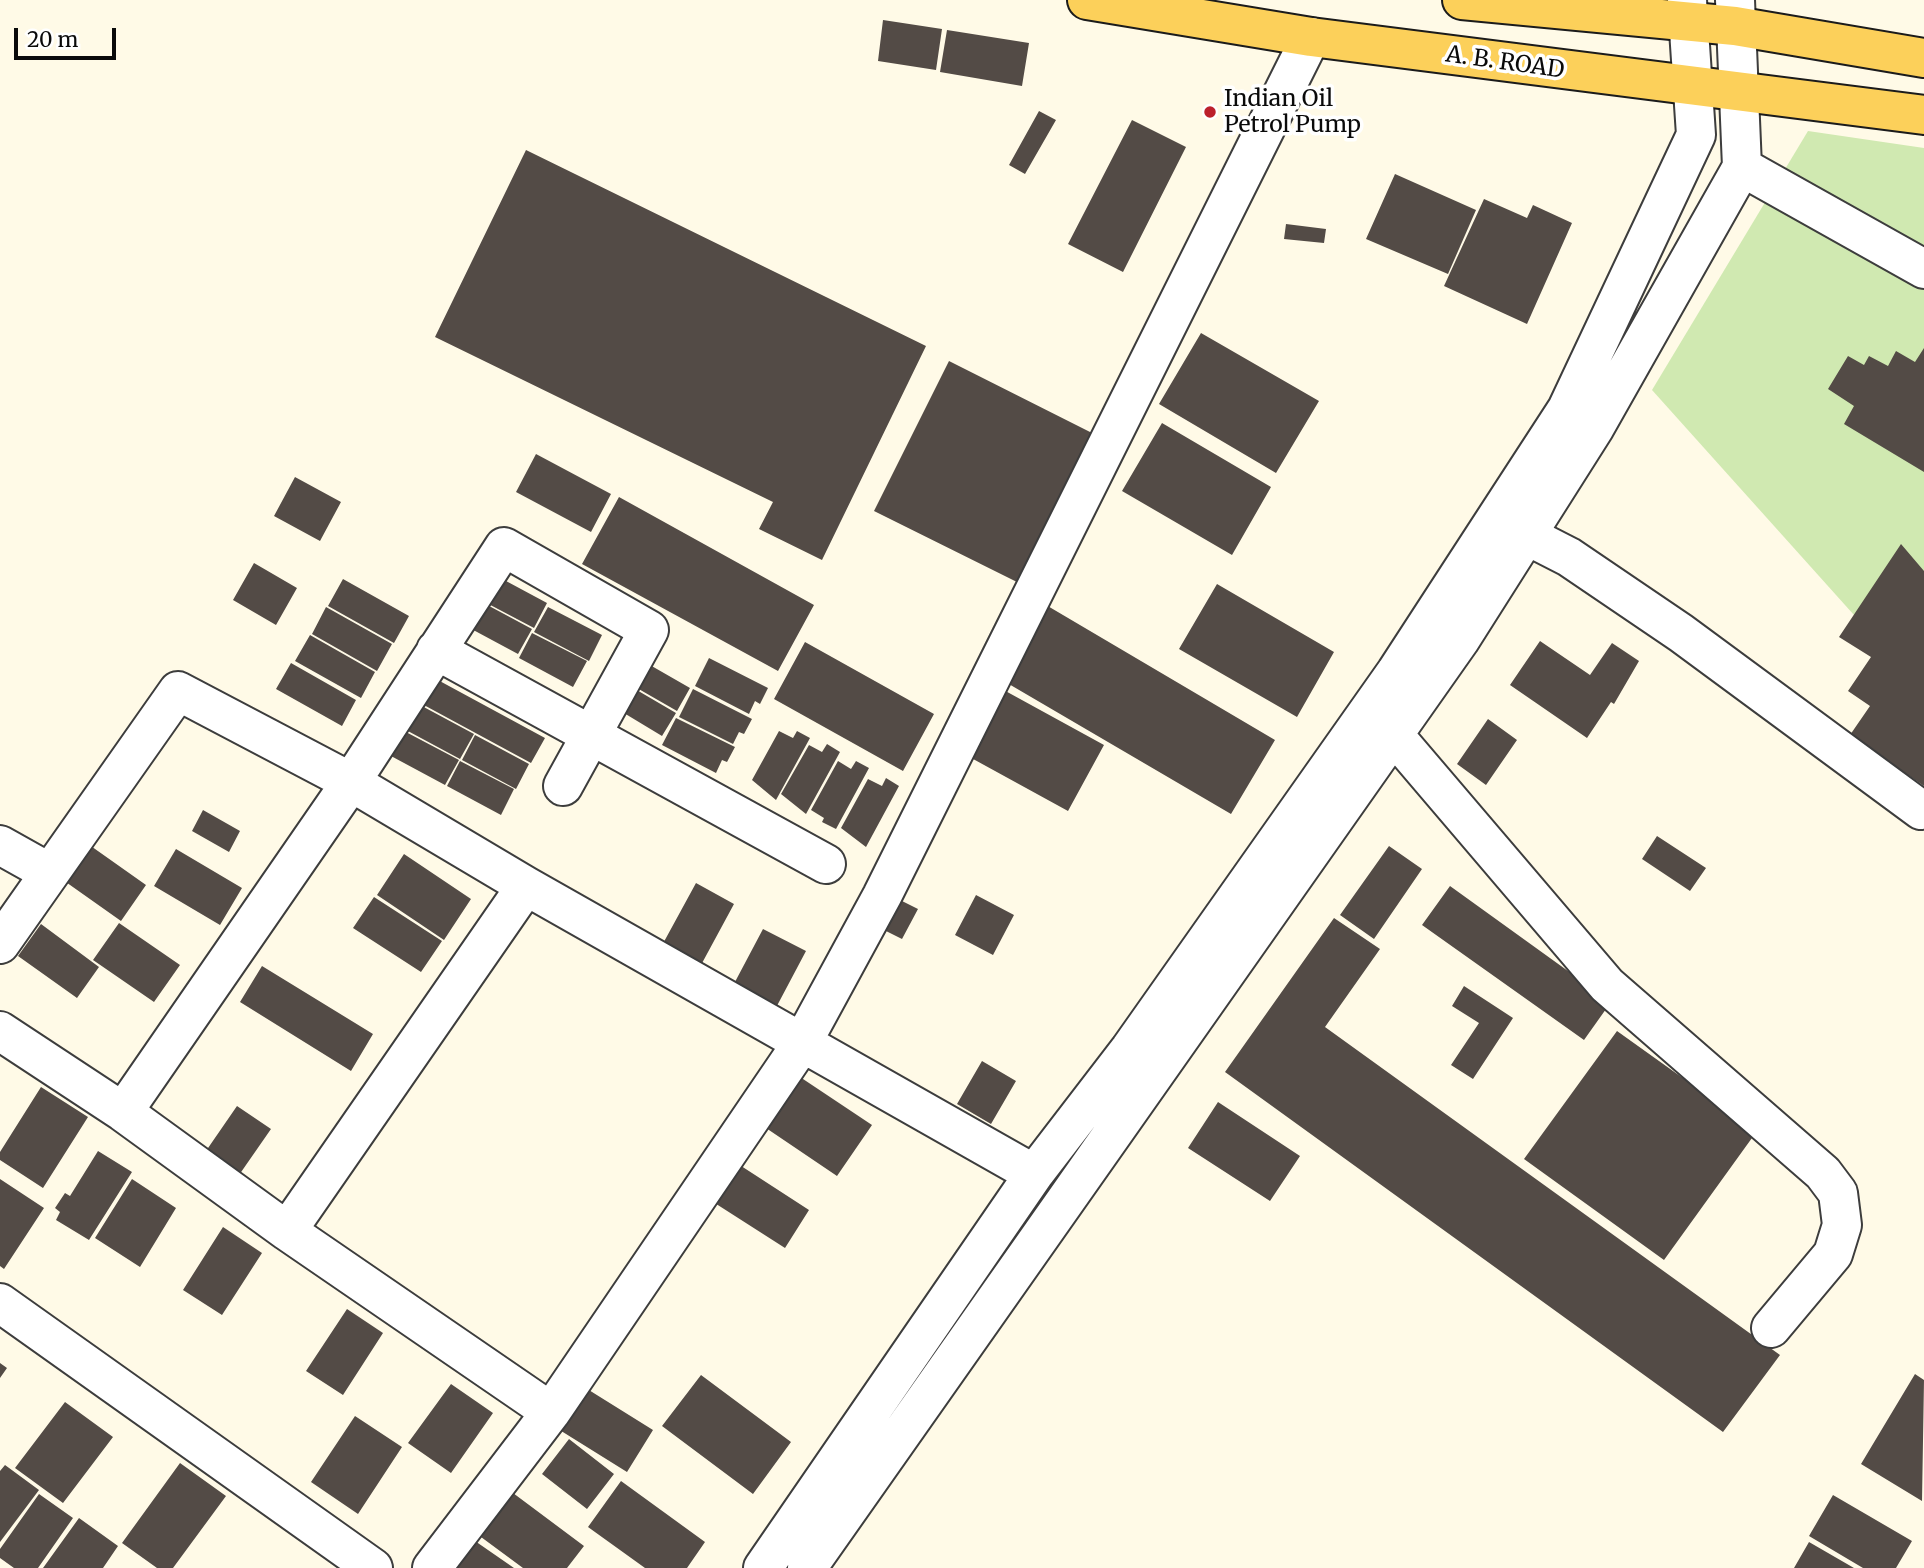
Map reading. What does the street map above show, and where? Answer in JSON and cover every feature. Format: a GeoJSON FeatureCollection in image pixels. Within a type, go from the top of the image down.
{"type":"FeatureCollection","features":[{"type":"Feature","properties":{"kind":"main road","name":"A. B. ROAD"},"geometry":{"type":"LineString","coordinates":[[1087,0],[1311,37],[1924,115]]}},
{"type":"Feature","properties":{"kind":"main road"},"geometry":{"type":"LineString","coordinates":[[1462,0],[1735,13],[1924,58]]}},
{"type":"Feature","properties":{"kind":"street"},"geometry":{"type":"LineString","coordinates":[[763,1568],[1034,1174],[1130,1049],[1396,672],[1567,409],[1696,135],[1690,87],[1688,10]]}},
{"type":"Feature","properties":{"kind":"street"},"geometry":{"type":"LineString","coordinates":[[807,1568],[1460,640],[1595,427],[1742,167],[1741,93],[1735,13]]}},
{"type":"Feature","properties":{"kind":"street"},"geometry":{"type":"LineString","coordinates":[[432,1568],[551,1412],[802,1043],[882,896],[1311,37]]}},
{"type":"Feature","properties":{"kind":"street"},"geometry":{"type":"LineString","coordinates":[[1742,167],[1924,269]]}},
{"type":"Feature","properties":{"kind":"street"},"geometry":{"type":"LineString","coordinates":[[1527,535],[1569,557],[1681,633],[1921,810]]}},
{"type":"Feature","properties":{"kind":"street"},"geometry":{"type":"LineString","coordinates":[[124,1112],[351,782],[504,547],[649,630],[563,786]]}},
{"type":"Feature","properties":{"kind":"street"},"geometry":{"type":"LineString","coordinates":[[436,650],[826,864]]}},
{"type":"Feature","properties":{"kind":"street"},"geometry":{"type":"LineString","coordinates":[[0,944],[178,691],[351,782],[526,886],[1034,1174]]}},
{"type":"Feature","properties":{"kind":"street"},"geometry":{"type":"LineString","coordinates":[[1393,734],[1607,985],[1823,1172],[1839,1193],[1842,1225],[1833,1254],[1771,1328]]}},
{"type":"Feature","properties":{"kind":"street"},"geometry":{"type":"LineString","coordinates":[[0,845],[50,873]]}},
{"type":"Feature","properties":{"kind":"street"},"geometry":{"type":"LineString","coordinates":[[286,1231],[526,886]]}},
{"type":"Feature","properties":{"kind":"street"},"geometry":{"type":"LineString","coordinates":[[0,1031],[124,1112],[286,1231],[551,1412]]}},
{"type":"Feature","properties":{"kind":"street"},"geometry":{"type":"LineString","coordinates":[[0,1303],[373,1568]]}},
{"type":"Feature","properties":{"kind":"green space"},"geometry":{"type":"Polygon","coordinates":[[[1808,131],[1924,148],[1924,693],[1652,390],[1808,131]]]}},
{"type":"Feature","properties":{"kind":"building"},"geometry":{"type":"Polygon","coordinates":[[[883,20],[942,29],[936,70],[878,61],[883,20]]]}},
{"type":"Feature","properties":{"kind":"building"},"geometry":{"type":"Polygon","coordinates":[[[947,30],[1029,43],[1022,86],[940,72],[947,30]]]}},
{"type":"Feature","properties":{"kind":"building"},"geometry":{"type":"Polygon","coordinates":[[[1039,111],[1056,120],[1025,174],[1009,165],[1039,111]]]}},
{"type":"Feature","properties":{"kind":"building"},"geometry":{"type":"Polygon","coordinates":[[[1132,120],[1186,147],[1123,272],[1068,244],[1132,120]]]}},
{"type":"Feature","properties":{"kind":"building"},"geometry":{"type":"Polygon","coordinates":[[[526,150],[926,346],[822,560],[759,529],[773,502],[435,337],[526,150]]]}},
{"type":"Feature","properties":{"kind":"building"},"geometry":{"type":"Polygon","coordinates":[[[1395,174],[1476,210],[1448,274],[1366,239],[1395,174]]]}},
{"type":"Feature","properties":{"kind":"building"},"geometry":{"type":"Polygon","coordinates":[[[1484,199],[1527,218],[1533,205],[1572,223],[1527,324],[1444,286],[1484,199]]]}},
{"type":"Feature","properties":{"kind":"building"},"geometry":{"type":"Polygon","coordinates":[[[1286,224],[1326,229],[1324,243],[1284,239],[1286,224]]]}},
{"type":"Feature","properties":{"kind":"building"},"geometry":{"type":"Polygon","coordinates":[[[1201,333],[1319,401],[1276,473],[1159,404],[1201,333]]]}},
{"type":"Feature","properties":{"kind":"building"},"geometry":{"type":"Polygon","coordinates":[[[1924,348],[1924,472],[1844,424],[1854,406],[1828,389],[1848,356],[1864,365],[1869,356],[1888,366],[1896,351],[1915,362],[1924,348]]]}},
{"type":"Feature","properties":{"kind":"building"},"geometry":{"type":"Polygon","coordinates":[[[949,361],[1096,435],[1021,584],[874,511],[949,361]]]}},
{"type":"Feature","properties":{"kind":"building"},"geometry":{"type":"Polygon","coordinates":[[[1162,423],[1271,487],[1232,555],[1122,491],[1162,423]]]}},
{"type":"Feature","properties":{"kind":"building"},"geometry":{"type":"Polygon","coordinates":[[[536,454],[611,494],[591,532],[516,492],[536,454]]]}},
{"type":"Feature","properties":{"kind":"building"},"geometry":{"type":"Polygon","coordinates":[[[295,477],[341,502],[320,541],[274,516],[295,477]]]}},
{"type":"Feature","properties":{"kind":"building"},"geometry":{"type":"Polygon","coordinates":[[[619,497],[814,605],[778,671],[582,564],[619,497]]]}},
{"type":"Feature","properties":{"kind":"building"},"geometry":{"type":"Polygon","coordinates":[[[1901,544],[1924,571],[1924,786],[1850,735],[1870,706],[1848,691],[1871,657],[1839,637],[1901,544]]]}},
{"type":"Feature","properties":{"kind":"building"},"geometry":{"type":"Polygon","coordinates":[[[254,563],[297,588],[276,625],[233,600],[254,563]]]}},
{"type":"Feature","properties":{"kind":"building"},"geometry":{"type":"Polygon","coordinates":[[[493,574],[547,603],[534,628],[479,599],[493,574]]]}},
{"type":"Feature","properties":{"kind":"building"},"geometry":{"type":"Polygon","coordinates":[[[343,579],[409,616],[394,643],[328,606],[343,579]]]}},
{"type":"Feature","properties":{"kind":"building"},"geometry":{"type":"Polygon","coordinates":[[[1217,584],[1334,652],[1297,717],[1179,649],[1217,584]]]}},
{"type":"Feature","properties":{"kind":"building"},"geometry":{"type":"Polygon","coordinates":[[[478,600],[532,629],[518,654],[464,625],[478,600]]]}},
{"type":"Feature","properties":{"kind":"building"},"geometry":{"type":"Polygon","coordinates":[[[1046,605],[1275,740],[1231,814],[1002,680],[1046,605]]]}},
{"type":"Feature","properties":{"kind":"building"},"geometry":{"type":"Polygon","coordinates":[[[326,607],[392,644],[377,671],[312,634],[326,607]]]}},
{"type":"Feature","properties":{"kind":"building"},"geometry":{"type":"Polygon","coordinates":[[[548,607],[602,635],[589,661],[534,632],[548,607]]]}},
{"type":"Feature","properties":{"kind":"building"},"geometry":{"type":"Polygon","coordinates":[[[532,633],[587,661],[573,687],[519,658],[532,633]]]}},
{"type":"Feature","properties":{"kind":"building"},"geometry":{"type":"Polygon","coordinates":[[[310,635],[375,672],[361,698],[295,661],[310,635]]]}},
{"type":"Feature","properties":{"kind":"building"},"geometry":{"type":"Polygon","coordinates":[[[1540,641],[1590,675],[1612,643],[1639,661],[1614,704],[1611,702],[1587,738],[1510,685],[1540,641]]]}},
{"type":"Feature","properties":{"kind":"building"},"geometry":{"type":"Polygon","coordinates":[[[805,642],[934,714],[903,771],[774,699],[805,642]]]}},
{"type":"Feature","properties":{"kind":"building"},"geometry":{"type":"Polygon","coordinates":[[[636,657],[690,688],[677,711],[623,680],[636,657]]]}},
{"type":"Feature","properties":{"kind":"building"},"geometry":{"type":"Polygon","coordinates":[[[709,658],[768,688],[760,704],[755,701],[749,714],[695,686],[709,658]]]}},
{"type":"Feature","properties":{"kind":"building"},"geometry":{"type":"Polygon","coordinates":[[[291,663],[356,700],[342,726],[276,689],[291,663]]]}},
{"type":"Feature","properties":{"kind":"building"},"geometry":{"type":"Polygon","coordinates":[[[436,679],[545,738],[531,763],[422,704],[436,679]]]}},
{"type":"Feature","properties":{"kind":"building"},"geometry":{"type":"Polygon","coordinates":[[[623,682],[676,713],[662,736],[609,704],[623,682]]]}},
{"type":"Feature","properties":{"kind":"building"},"geometry":{"type":"Polygon","coordinates":[[[1000,688],[1104,745],[1068,811],[964,754],[1000,688]]]}},
{"type":"Feature","properties":{"kind":"building"},"geometry":{"type":"Polygon","coordinates":[[[693,689],[752,719],[744,734],[739,732],[733,744],[679,717],[693,689]]]}},
{"type":"Feature","properties":{"kind":"building"},"geometry":{"type":"Polygon","coordinates":[[[420,705],[474,734],[460,759],[406,730],[420,705]]]}},
{"type":"Feature","properties":{"kind":"building"},"geometry":{"type":"Polygon","coordinates":[[[676,718],[735,747],[727,762],[722,760],[716,773],[662,745],[676,718]]]}},
{"type":"Feature","properties":{"kind":"building"},"geometry":{"type":"Polygon","coordinates":[[[1488,719],[1517,740],[1486,785],[1457,764],[1488,719]]]}},
{"type":"Feature","properties":{"kind":"building"},"geometry":{"type":"Polygon","coordinates":[[[404,731],[459,760],[445,785],[391,756],[404,731]]]}},
{"type":"Feature","properties":{"kind":"building"},"geometry":{"type":"Polygon","coordinates":[[[779,731],[793,738],[797,731],[810,738],[776,800],[752,780],[779,731]]]}},
{"type":"Feature","properties":{"kind":"building"},"geometry":{"type":"Polygon","coordinates":[[[475,735],[529,764],[516,789],[462,760],[475,735]]]}},
{"type":"Feature","properties":{"kind":"building"},"geometry":{"type":"Polygon","coordinates":[[[827,744],[840,752],[806,814],[781,794],[809,745],[822,752],[827,744]]]}},
{"type":"Feature","properties":{"kind":"building"},"geometry":{"type":"Polygon","coordinates":[[[460,761],[514,789],[501,815],[447,786],[460,761]]]}},
{"type":"Feature","properties":{"kind":"building"},"geometry":{"type":"Polygon","coordinates":[[[838,761],[851,769],[856,761],[869,768],[836,829],[822,822],[824,818],[811,810],[838,761]]]}},
{"type":"Feature","properties":{"kind":"building"},"geometry":{"type":"Polygon","coordinates":[[[886,778],[899,786],[866,847],[841,828],[868,779],[882,786],[886,778]]]}},
{"type":"Feature","properties":{"kind":"building"},"geometry":{"type":"Polygon","coordinates":[[[203,810],[240,831],[229,852],[192,831],[203,810]]]}},
{"type":"Feature","properties":{"kind":"building"},"geometry":{"type":"Polygon","coordinates":[[[1657,836],[1706,868],[1690,891],[1642,859],[1657,836]]]}},
{"type":"Feature","properties":{"kind":"building"},"geometry":{"type":"Polygon","coordinates":[[[88,844],[146,885],[121,921],[63,880],[88,844]]]}},
{"type":"Feature","properties":{"kind":"building"},"geometry":{"type":"Polygon","coordinates":[[[1389,846],[1422,869],[1374,939],[1340,915],[1389,846]]]}},
{"type":"Feature","properties":{"kind":"building"},"geometry":{"type":"Polygon","coordinates":[[[176,849],[242,888],[220,925],[154,886],[176,849]]]}},
{"type":"Feature","properties":{"kind":"building"},"geometry":{"type":"Polygon","coordinates":[[[404,854],[471,899],[444,940],[377,895],[404,854]]]}},
{"type":"Feature","properties":{"kind":"building"},"geometry":{"type":"Polygon","coordinates":[[[696,883],[734,904],[701,965],[660,949],[696,883]]]}},
{"type":"Feature","properties":{"kind":"building"},"geometry":{"type":"Polygon","coordinates":[[[1450,886],[1611,1002],[1584,1040],[1422,925],[1450,886]]]}},
{"type":"Feature","properties":{"kind":"building"},"geometry":{"type":"Polygon","coordinates":[[[976,895],[1014,915],[993,955],[955,935],[976,895]]]}},
{"type":"Feature","properties":{"kind":"building"},"geometry":{"type":"Polygon","coordinates":[[[374,897],[442,941],[421,972],[353,928],[374,897]]]}},
{"type":"Feature","properties":{"kind":"building"},"geometry":{"type":"Polygon","coordinates":[[[898,899],[918,909],[902,939],[882,929],[898,899]]]}},
{"type":"Feature","properties":{"kind":"building"},"geometry":{"type":"Polygon","coordinates":[[[1334,918],[1380,949],[1325,1027],[1780,1355],[1723,1432],[1225,1072],[1334,918]]]}},
{"type":"Feature","properties":{"kind":"building"},"geometry":{"type":"Polygon","coordinates":[[[119,923],[180,965],[154,1002],[93,960],[119,923]]]}},
{"type":"Feature","properties":{"kind":"building"},"geometry":{"type":"Polygon","coordinates":[[[41,924],[99,967],[77,998],[18,956],[41,924]]]}},
{"type":"Feature","properties":{"kind":"building"},"geometry":{"type":"Polygon","coordinates":[[[763,929],[806,951],[770,1019],[727,997],[763,929]]]}},
{"type":"Feature","properties":{"kind":"building"},"geometry":{"type":"Polygon","coordinates":[[[262,966],[373,1034],[351,1071],[240,1002],[262,966]]]}},
{"type":"Feature","properties":{"kind":"building"},"geometry":{"type":"Polygon","coordinates":[[[1464,986],[1513,1018],[1473,1079],[1451,1065],[1479,1023],[1452,1006],[1464,986]]]}},
{"type":"Feature","properties":{"kind":"building"},"geometry":{"type":"Polygon","coordinates":[[[1617,1031],[1757,1131],[1664,1260],[1524,1159],[1617,1031]]]}},
{"type":"Feature","properties":{"kind":"building"},"geometry":{"type":"Polygon","coordinates":[[[982,1061],[1016,1081],[991,1124],[957,1104],[982,1061]]]}},
{"type":"Feature","properties":{"kind":"building"},"geometry":{"type":"Polygon","coordinates":[[[800,1077],[872,1125],[837,1176],[766,1128],[800,1077]]]}},
{"type":"Feature","properties":{"kind":"building"},"geometry":{"type":"Polygon","coordinates":[[[41,1087],[88,1117],[43,1188],[0,1160],[0,1152],[41,1087]]]}},
{"type":"Feature","properties":{"kind":"building"},"geometry":{"type":"Polygon","coordinates":[[[1218,1102],[1300,1156],[1270,1201],[1188,1148],[1218,1102]]]}},
{"type":"Feature","properties":{"kind":"building"},"geometry":{"type":"Polygon","coordinates":[[[237,1106],[271,1129],[230,1188],[197,1164],[237,1106]]]}},
{"type":"Feature","properties":{"kind":"building"},"geometry":{"type":"Polygon","coordinates":[[[98,1151],[132,1172],[89,1240],[56,1220],[60,1212],[55,1208],[65,1193],[70,1196],[98,1151]]]}},
{"type":"Feature","properties":{"kind":"building"},"geometry":{"type":"Polygon","coordinates":[[[735,1162],[809,1210],[785,1248],[710,1200],[735,1162]]]}},
{"type":"Feature","properties":{"kind":"building"},"geometry":{"type":"Polygon","coordinates":[[[0,1179],[44,1208],[4,1269],[0,1266],[0,1179]]]}},
{"type":"Feature","properties":{"kind":"building"},"geometry":{"type":"Polygon","coordinates":[[[132,1179],[176,1208],[140,1267],[95,1238],[132,1179]]]}},
{"type":"Feature","properties":{"kind":"building"},"geometry":{"type":"Polygon","coordinates":[[[223,1227],[262,1253],[222,1315],[183,1290],[223,1227]]]}},
{"type":"Feature","properties":{"kind":"building"},"geometry":{"type":"Polygon","coordinates":[[[347,1309],[383,1333],[343,1395],[306,1371],[347,1309]]]}},
{"type":"Feature","properties":{"kind":"building"},"geometry":{"type":"Polygon","coordinates":[[[0,1363],[7,1368],[0,1378],[0,1363]]]}},
{"type":"Feature","properties":{"kind":"building"},"geometry":{"type":"Polygon","coordinates":[[[1915,1374],[1924,1380],[1922,1501],[1861,1464],[1915,1374]]]}},
{"type":"Feature","properties":{"kind":"building"},"geometry":{"type":"Polygon","coordinates":[[[701,1375],[791,1442],[753,1494],[662,1426],[701,1375]]]}},
{"type":"Feature","properties":{"kind":"building"},"geometry":{"type":"Polygon","coordinates":[[[576,1382],[653,1430],[627,1472],[550,1424],[576,1382]]]}},
{"type":"Feature","properties":{"kind":"building"},"geometry":{"type":"Polygon","coordinates":[[[451,1384],[493,1413],[451,1473],[408,1443],[451,1384]]]}},
{"type":"Feature","properties":{"kind":"building"},"geometry":{"type":"Polygon","coordinates":[[[65,1402],[113,1437],[63,1503],[15,1468],[65,1402]]]}},
{"type":"Feature","properties":{"kind":"building"},"geometry":{"type":"Polygon","coordinates":[[[355,1416],[402,1447],[358,1514],[311,1482],[355,1416]]]}},
{"type":"Feature","properties":{"kind":"building"},"geometry":{"type":"Polygon","coordinates":[[[569,1439],[614,1474],[587,1509],[542,1474],[569,1439]]]}},
{"type":"Feature","properties":{"kind":"building"},"geometry":{"type":"Polygon","coordinates":[[[180,1463],[226,1496],[173,1568],[157,1568],[122,1543],[180,1463]]]}},
{"type":"Feature","properties":{"kind":"building"},"geometry":{"type":"Polygon","coordinates":[[[5,1465],[39,1490],[0,1542],[0,1471],[5,1465]]]}},
{"type":"Feature","properties":{"kind":"building"},"geometry":{"type":"Polygon","coordinates":[[[621,1481],[705,1542],[687,1568],[645,1568],[588,1527],[621,1481]]]}},
{"type":"Feature","properties":{"kind":"building"},"geometry":{"type":"Polygon","coordinates":[[[513,1493],[584,1546],[567,1568],[523,1568],[481,1537],[513,1493]]]}},
{"type":"Feature","properties":{"kind":"building"},"geometry":{"type":"Polygon","coordinates":[[[39,1494],[73,1518],[38,1568],[14,1568],[0,1558],[0,1549],[39,1494]]]}},
{"type":"Feature","properties":{"kind":"building"},"geometry":{"type":"Polygon","coordinates":[[[1833,1495],[1912,1541],[1896,1568],[1863,1568],[1809,1536],[1833,1495]]]}},
{"type":"Feature","properties":{"kind":"building"},"geometry":{"type":"Polygon","coordinates":[[[79,1518],[118,1546],[103,1568],[43,1568],[79,1518]]]}},
{"type":"Feature","properties":{"kind":"building"},"geometry":{"type":"Polygon","coordinates":[[[475,1541],[514,1568],[457,1568],[475,1541]]]}},
{"type":"Feature","properties":{"kind":"building"},"geometry":{"type":"Polygon","coordinates":[[[1809,1542],[1854,1568],[1794,1568],[1809,1542]]]}},
{"type":"Feature","properties":{"kind":"place","name":"Indian Oil Petrol Pump"},"geometry":{"type":"Point","coordinates":[1210,112]}}]}
